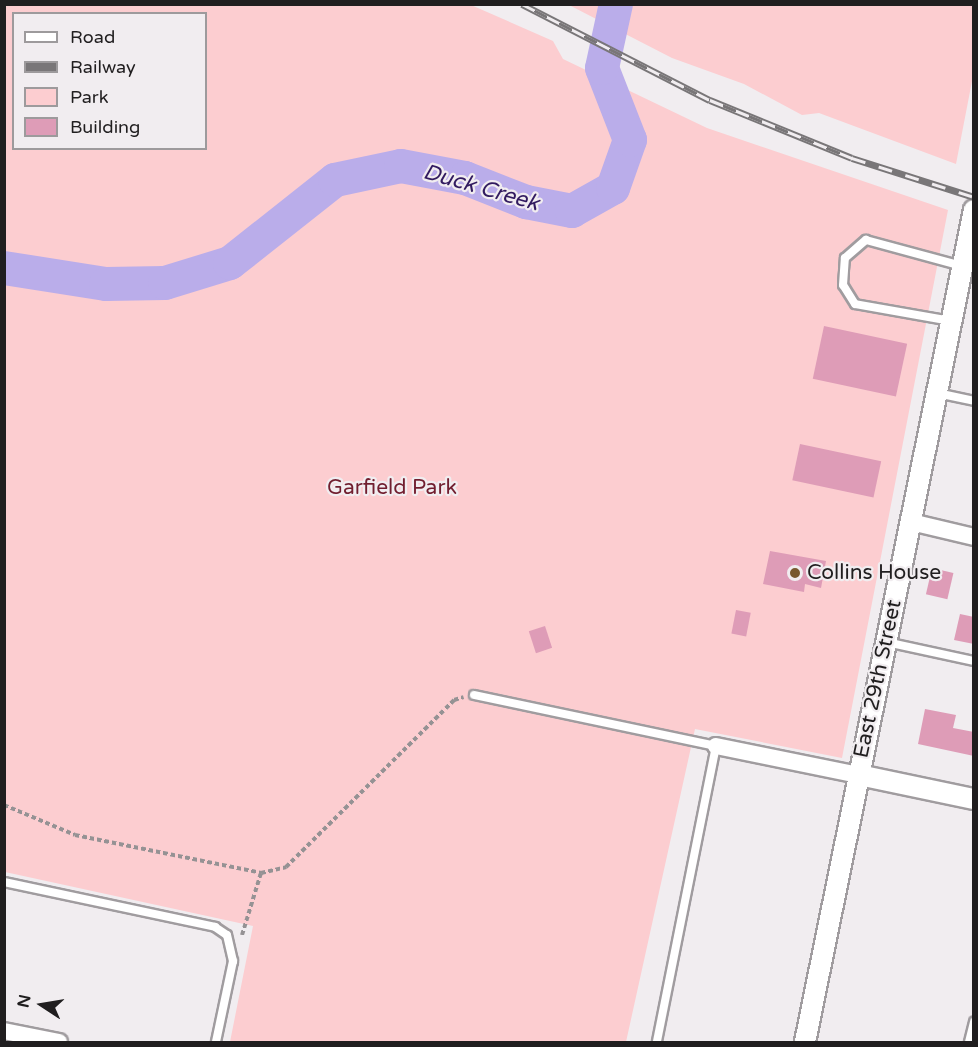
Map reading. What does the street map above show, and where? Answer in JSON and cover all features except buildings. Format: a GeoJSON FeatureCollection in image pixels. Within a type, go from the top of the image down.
{"type":"FeatureCollection","features":[{"type":"Feature","properties":{"kind":"street","name":"East 29th Street"},"geometry":{"type":"LineString","coordinates":[[804,1042],[951,321],[965,273],[974,210]]}},
{"type":"Feature","properties":{"kind":"street"},"geometry":{"type":"LineString","coordinates":[[911,522],[974,537]]}},
{"type":"Feature","properties":{"kind":"street"},"geometry":{"type":"LineString","coordinates":[[716,746],[974,800]]}},
{"type":"Feature","properties":{"kind":"street"},"geometry":{"type":"LineString","coordinates":[[4,1031],[59,1042]]}},
{"type":"Feature","properties":{"kind":"lane"},"geometry":{"type":"LineString","coordinates":[[951,321],[855,304],[843,285],[845,258],[866,240],[965,273]]}},
{"type":"Feature","properties":{"kind":"lane"},"geometry":{"type":"LineString","coordinates":[[937,392],[974,401]]}},
{"type":"Feature","properties":{"kind":"lane"},"geometry":{"type":"LineString","coordinates":[[886,642],[974,662]]}},
{"type":"Feature","properties":{"kind":"lane"},"geometry":{"type":"LineString","coordinates":[[474,695],[716,746],[657,1042]]}},
{"type":"Feature","properties":{"kind":"lane"},"geometry":{"type":"LineString","coordinates":[[4,882],[215,927],[227,935],[233,961],[216,1042]]}},
{"type":"Feature","properties":{"kind":"lane"},"geometry":{"type":"LineString","coordinates":[[969,1042],[974,1022]]}},
{"type":"Feature","properties":{"kind":"path"},"geometry":{"type":"LineString","coordinates":[[4,805],[75,835],[261,873],[285,867],[454,700],[474,695]]}},
{"type":"Feature","properties":{"kind":"path"},"geometry":{"type":"LineString","coordinates":[[233,961],[261,873]]}},
{"type":"Feature","properties":{"kind":"green space","name":"Garfield Park"},"geometry":{"type":"Polygon","coordinates":[[[5,5],[471,5],[553,41],[563,59],[707,128],[948,210],[842,758],[695,729],[626,1042],[230,1042],[253,926],[5,872],[5,5]]]}},
{"type":"Feature","properties":{"kind":"green space"},"geometry":{"type":"Polygon","coordinates":[[[569,5],[973,5],[973,76],[956,164],[819,113],[802,115],[744,84],[672,58],[569,5]]]}},
{"type":"Feature","properties":{"kind":"waterway","name":"Duck Creek"},"geometry":{"type":"LineString","coordinates":[[4,268],[106,284],[165,283],[230,263],[335,180],[401,166],[465,178],[526,202],[572,211],[613,188],[630,140],[602,68],[616,4]]}},
{"type":"Feature","properties":{"kind":"railway"},"geometry":{"type":"LineString","coordinates":[[522,4],[710,100],[852,158],[974,197]]}},
{"type":"Feature","properties":{"kind":"place","name":"Collins House"},"geometry":{"type":"Point","coordinates":[795,573]}}]}
